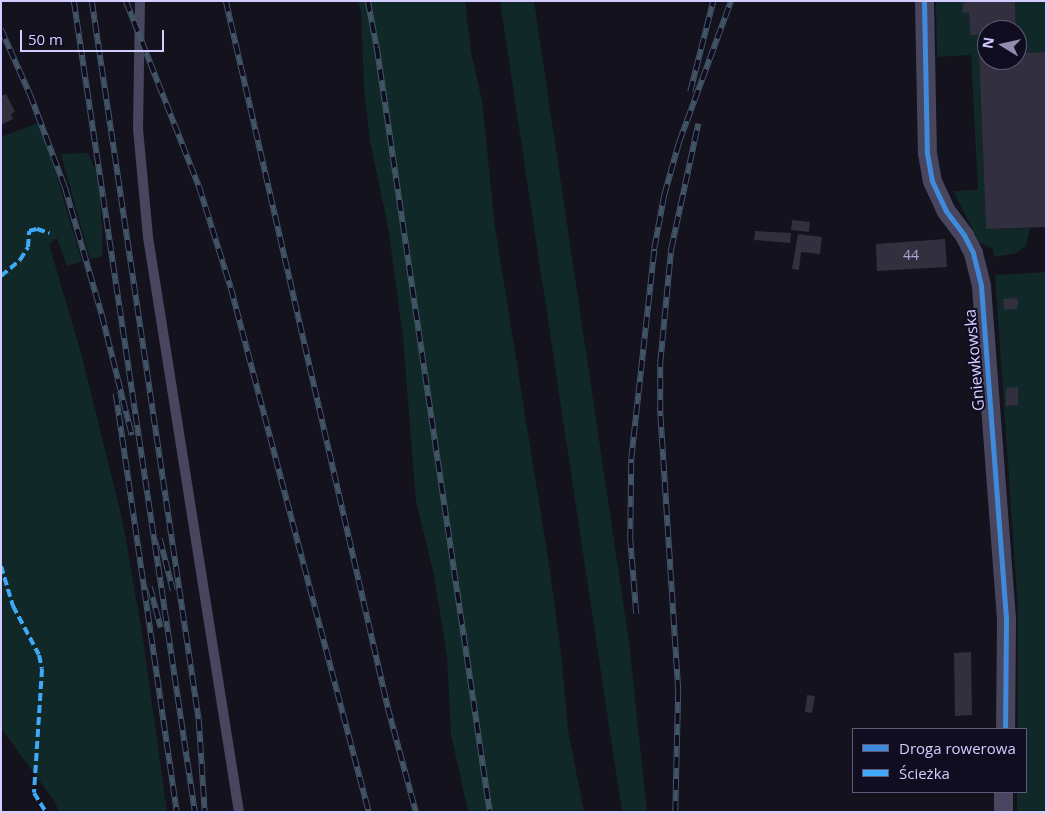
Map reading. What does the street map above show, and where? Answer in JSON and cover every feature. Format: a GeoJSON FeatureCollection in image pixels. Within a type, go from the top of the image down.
{"type":"FeatureCollection","features":[{"type":"Feature","properties":{"kind":"street","name":"Gniewkowska"},"geometry":{"type":"LineString","coordinates":[[924,1],[927,153],[932,181],[946,211],[964,235],[973,254],[980,286],[1006,620],[1005,728]]}},
{"type":"Feature","properties":{"kind":"street"},"geometry":{"type":"LineString","coordinates":[[1002,812],[1003,793]]}},
{"type":"Feature","properties":{"kind":"lane"},"geometry":{"type":"LineString","coordinates":[[140,1],[138,129],[148,238],[239,812]]}},
{"type":"Feature","properties":{"kind":"green space"},"geometry":{"type":"Polygon","coordinates":[[[358,1],[465,1],[471,52],[482,101],[495,227],[550,571],[561,653],[568,730],[584,812],[468,812],[451,734],[447,656],[434,575],[416,501],[403,338],[389,232],[370,141],[364,88],[361,11],[358,1]]]}},
{"type":"Feature","properties":{"kind":"green space"},"geometry":{"type":"Polygon","coordinates":[[[500,1],[534,1],[629,642],[647,812],[622,812],[500,1]]]}},
{"type":"Feature","properties":{"kind":"green space"},"geometry":{"type":"Polygon","coordinates":[[[936,1],[968,1],[963,4],[963,12],[969,12],[970,35],[977,35],[977,70],[980,70],[986,229],[1030,228],[1026,245],[1017,253],[994,257],[993,249],[979,242],[953,191],[978,190],[971,55],[937,57],[936,1]]]}},
{"type":"Feature","properties":{"kind":"green space"},"geometry":{"type":"Polygon","coordinates":[[[1015,1],[1046,1],[1046,52],[1027,53],[1027,20],[1016,20],[1015,1]]]}},
{"type":"Feature","properties":{"kind":"green space"},"geometry":{"type":"Polygon","coordinates":[[[38,123],[50,154],[82,262],[67,266],[57,238],[49,244],[82,357],[123,523],[143,639],[167,812],[59,812],[55,802],[1,728],[1,137],[38,123]]]}},
{"type":"Feature","properties":{"kind":"green space"},"geometry":{"type":"Polygon","coordinates":[[[88,153],[99,179],[102,228],[102,256],[90,259],[61,154],[88,153]]]}},
{"type":"Feature","properties":{"kind":"green space"},"geometry":{"type":"Polygon","coordinates":[[[1046,272],[1046,812],[1017,812],[1017,793],[1027,793],[1027,728],[1018,728],[1018,609],[995,275],[1046,272]]]}},
{"type":"Feature","properties":{"kind":"building"},"geometry":{"type":"Polygon","coordinates":[[[968,1],[1015,1],[1016,20],[977,20],[977,35],[970,35],[969,12],[963,13],[963,3],[968,1]]]}},
{"type":"Feature","properties":{"kind":"building"},"geometry":{"type":"Polygon","coordinates":[[[1046,52],[1046,227],[986,229],[980,70],[1027,70],[1027,53],[1046,52]]]}},
{"type":"Feature","properties":{"kind":"building"},"geometry":{"type":"Polygon","coordinates":[[[6,94],[15,112],[11,114],[13,119],[1,125],[1,96],[6,94]]]}},
{"type":"Feature","properties":{"kind":"building"},"geometry":{"type":"Polygon","coordinates":[[[792,220],[810,222],[809,232],[791,230],[792,220]]]}},
{"type":"Feature","properties":{"kind":"building"},"geometry":{"type":"Polygon","coordinates":[[[755,231],[791,233],[790,243],[754,240],[755,231]]]}},
{"type":"Feature","properties":{"kind":"building"},"geometry":{"type":"Polygon","coordinates":[[[798,234],[822,237],[820,254],[801,252],[799,270],[792,269],[798,234]]]}},
{"type":"Feature","properties":{"kind":"building"},"geometry":{"type":"Polygon","coordinates":[[[945,239],[947,267],[877,271],[876,244],[945,239]]]}},
{"type":"Feature","properties":{"kind":"building"},"geometry":{"type":"Polygon","coordinates":[[[1017,298],[1019,305],[1017,305],[1017,309],[1004,310],[1003,299],[1017,298]]]}},
{"type":"Feature","properties":{"kind":"building"},"geometry":{"type":"Polygon","coordinates":[[[1018,387],[1018,405],[1006,406],[1006,388],[1018,387]]]}},
{"type":"Feature","properties":{"kind":"building"},"geometry":{"type":"Polygon","coordinates":[[[971,652],[972,715],[955,716],[954,653],[971,652]]]}},
{"type":"Feature","properties":{"kind":"building"},"geometry":{"type":"Polygon","coordinates":[[[807,695],[815,696],[812,713],[805,712],[807,695]]]}},
{"type":"Feature","properties":{"kind":"railway"},"geometry":{"type":"LineString","coordinates":[[74,1],[195,812]]}},
{"type":"Feature","properties":{"kind":"railway"},"geometry":{"type":"LineString","coordinates":[[92,1],[199,720],[205,812]]}},
{"type":"Feature","properties":{"kind":"railway"},"geometry":{"type":"LineString","coordinates":[[126,1],[199,186],[231,288],[369,812]]}},
{"type":"Feature","properties":{"kind":"railway"},"geometry":{"type":"LineString","coordinates":[[226,1],[388,708],[416,812]]}},
{"type":"Feature","properties":{"kind":"railway"},"geometry":{"type":"LineString","coordinates":[[368,1],[377,48],[490,812]]}},
{"type":"Feature","properties":{"kind":"railway"},"geometry":{"type":"LineString","coordinates":[[690,92],[713,1]]}},
{"type":"Feature","properties":{"kind":"railway"},"geometry":{"type":"LineString","coordinates":[[636,614],[630,540],[631,459],[654,249],[664,195],[679,142],[731,1]]}},
{"type":"Feature","properties":{"kind":"railway"},"geometry":{"type":"LineString","coordinates":[[1,29],[30,94],[65,187],[102,315],[132,435]]}},
{"type":"Feature","properties":{"kind":"railway"},"geometry":{"type":"LineString","coordinates":[[675,812],[678,691],[660,411],[660,363],[671,249],[698,124]]}},
{"type":"Feature","properties":{"kind":"railway"},"geometry":{"type":"LineString","coordinates":[[116,394],[177,812]]}},
{"type":"Feature","properties":{"kind":"railway"},"geometry":{"type":"LineString","coordinates":[[160,539],[173,590]]}},
{"type":"Feature","properties":{"kind":"railway"},"geometry":{"type":"LineString","coordinates":[[150,587],[161,628]]}},
{"type":"Feature","properties":{"kind":"marked path"},"geometry":{"type":"LineString","coordinates":[[1,276],[20,260],[28,247],[29,231],[37,229],[49,233]]}},
{"type":"Feature","properties":{"kind":"marked path"},"geometry":{"type":"LineString","coordinates":[[1,566],[13,606],[39,655],[42,669],[34,793],[46,812]]}},
{"type":"Feature","properties":{"kind":"cycle path"},"geometry":{"type":"LineString","coordinates":[[924,1],[927,153],[932,181],[946,211],[964,235],[973,253],[981,286],[1006,620],[1005,728]]}}]}
